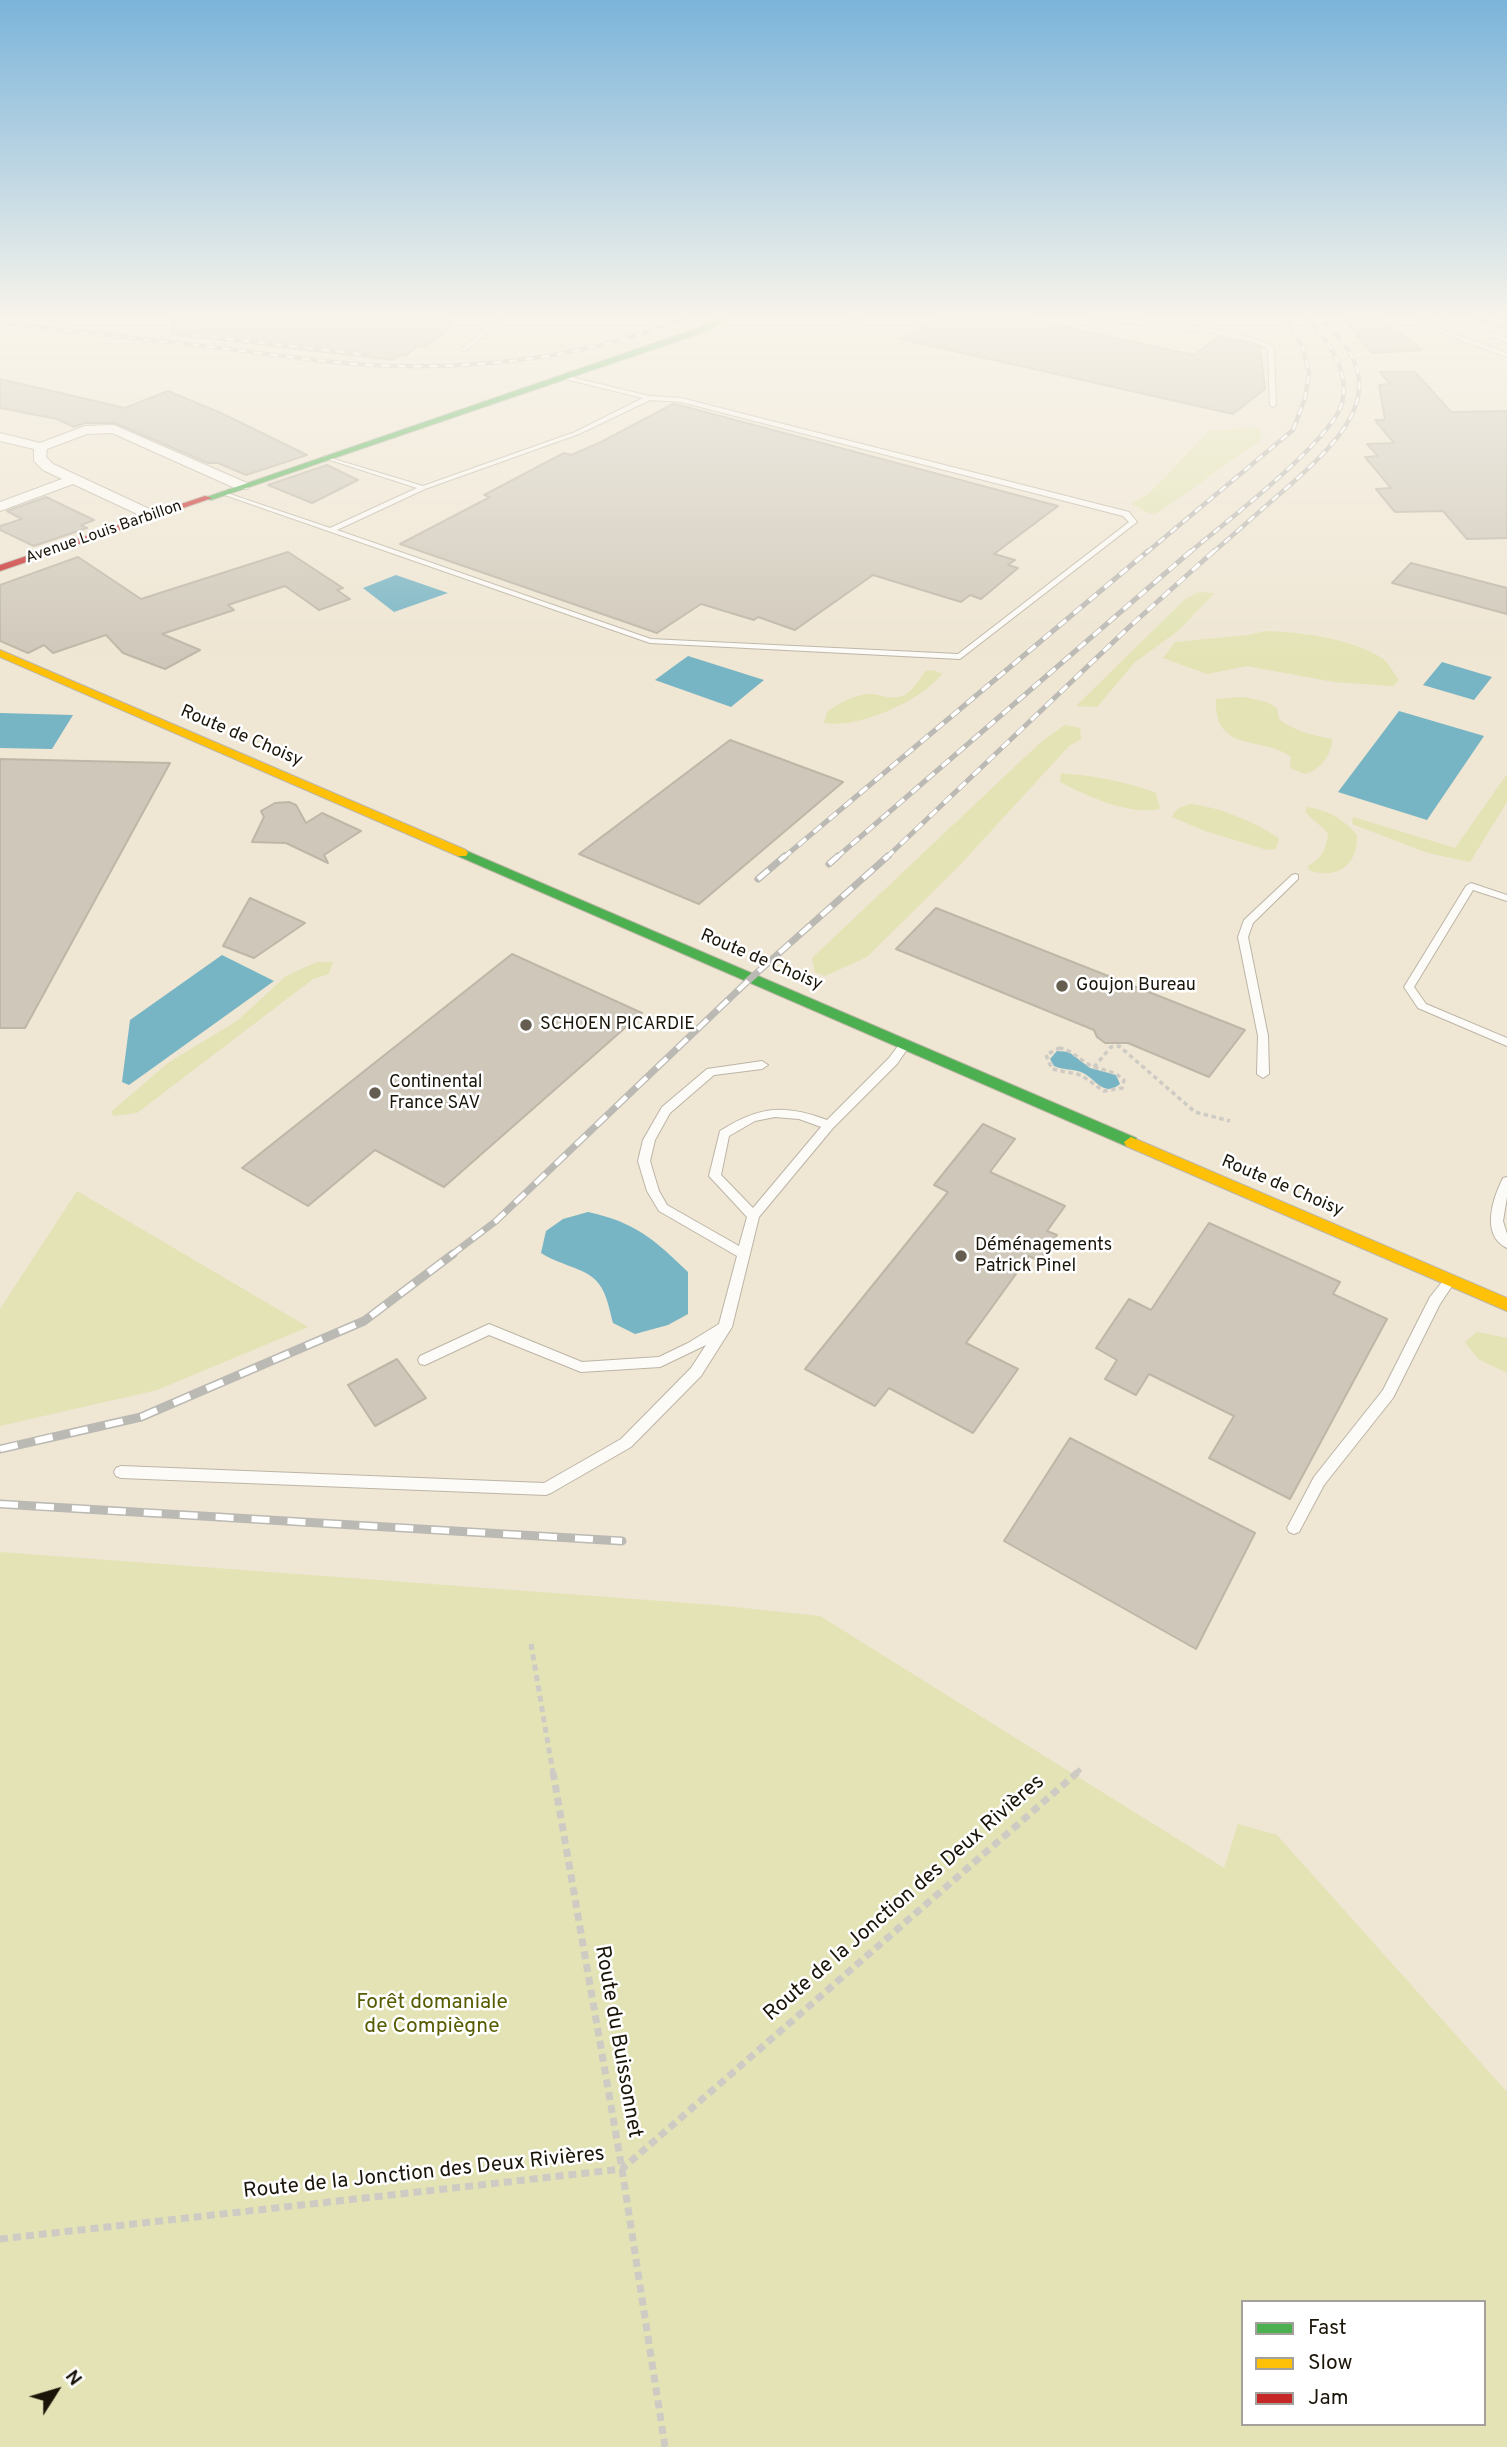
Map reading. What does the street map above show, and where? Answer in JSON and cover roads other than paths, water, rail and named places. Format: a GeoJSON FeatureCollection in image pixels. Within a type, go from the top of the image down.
{"type":"FeatureCollection","features":[{"type":"Feature","properties":{"kind":"street"},"geometry":{"type":"LineString","coordinates":[[0,437],[41,447],[79,432]]}},
{"type":"Feature","properties":{"kind":"street"},"geometry":{"type":"LineString","coordinates":[[121,432],[242,486]]}},
{"type":"Feature","properties":{"kind":"street","name":"Avenue Louis Barbillon"},"geometry":{"type":"LineString","coordinates":[[0,568],[399,432]]}},
{"type":"Feature","properties":{"kind":"street"},"geometry":{"type":"LineString","coordinates":[[41,447],[39,458],[48,467],[153,516]]}},
{"type":"Feature","properties":{"kind":"street"},"geometry":{"type":"LineString","coordinates":[[0,507],[71,480]]}},
{"type":"Feature","properties":{"kind":"street","name":"Route de Choisy"},"geometry":{"type":"LineString","coordinates":[[0,653],[1507,1305]]}},
{"type":"Feature","properties":{"kind":"lane"},"geometry":{"type":"LineString","coordinates":[[330,531],[423,488],[579,432]]}},
{"type":"Feature","properties":{"kind":"lane"},"geometry":{"type":"LineString","coordinates":[[222,493],[650,641],[960,657],[1133,522],[1126,514],[803,432]]}},
{"type":"Feature","properties":{"kind":"lane"},"geometry":{"type":"LineString","coordinates":[[326,457],[423,488]]}},
{"type":"Feature","properties":{"kind":"lane"},"geometry":{"type":"LineString","coordinates":[[1263,1074],[1263,1036],[1243,937],[1248,922],[1295,877]]}},
{"type":"Feature","properties":{"kind":"lane"},"geometry":{"type":"LineString","coordinates":[[1507,898],[1471,886],[1409,987],[1422,1006],[1507,1042]]}},
{"type":"Feature","properties":{"kind":"lane"},"geometry":{"type":"LineString","coordinates":[[121,1472],[546,1489],[626,1443],[696,1372],[725,1327],[753,1216],[829,1125],[893,1061],[905,1045]]}},
{"type":"Feature","properties":{"kind":"lane"},"geometry":{"type":"LineString","coordinates":[[742,1253],[663,1208],[653,1191],[644,1161],[649,1140],[666,1110],[711,1072],[762,1065]]}},
{"type":"Feature","properties":{"kind":"lane"},"geometry":{"type":"LineString","coordinates":[[753,1216],[715,1176],[717,1155],[724,1134],[744,1120],[774,1111],[802,1115],[829,1125]]}},
{"type":"Feature","properties":{"kind":"lane"},"geometry":{"type":"LineString","coordinates":[[1507,1181],[1494,1212],[1500,1236],[1507,1243]]}},
{"type":"Feature","properties":{"kind":"lane"},"geometry":{"type":"LineString","coordinates":[[1294,1528],[1319,1481],[1388,1394],[1435,1301],[1450,1280]]}},
{"type":"Feature","properties":{"kind":"lane"},"geometry":{"type":"LineString","coordinates":[[425,1360],[489,1329],[581,1367],[660,1362],[693,1347],[725,1327]]}},
{"type":"Feature","properties":{"kind":"water"},"geometry":{"type":"Polygon","coordinates":[[[396,575],[448,593],[394,612],[363,588],[396,575]]]}},
{"type":"Feature","properties":{"kind":"water"},"geometry":{"type":"Polygon","coordinates":[[[688,656],[764,680],[731,707],[655,680],[688,656]]]}},
{"type":"Feature","properties":{"kind":"water"},"geometry":{"type":"Polygon","coordinates":[[[1442,662],[1492,677],[1474,700],[1423,685],[1442,662]]]}},
{"type":"Feature","properties":{"kind":"water"},"geometry":{"type":"Polygon","coordinates":[[[1399,711],[1484,736],[1427,820],[1338,792],[1399,711]]]}},
{"type":"Feature","properties":{"kind":"water"},"geometry":{"type":"Polygon","coordinates":[[[0,713],[73,715],[52,749],[0,748],[0,713]]]}},
{"type":"Feature","properties":{"kind":"water"},"geometry":{"type":"Polygon","coordinates":[[[222,955],[274,981],[129,1085],[122,1082],[130,1020],[222,955]]]}},
{"type":"Feature","properties":{"kind":"water"},"geometry":{"type":"Polygon","coordinates":[[[1057,1051],[1069,1052],[1090,1068],[1116,1075],[1120,1084],[1114,1088],[1104,1088],[1081,1072],[1054,1066],[1050,1059],[1057,1051]]]}},
{"type":"Feature","properties":{"kind":"water"},"geometry":{"type":"Polygon","coordinates":[[[588,1212],[632,1227],[688,1272],[688,1314],[668,1325],[635,1334],[613,1323],[604,1292],[597,1281],[582,1271],[541,1253],[546,1231],[563,1219],[588,1212]]]}},
{"type":"Feature","properties":{"kind":"railway"},"geometry":{"type":"LineString","coordinates":[[1146,553],[1290,432]]}},
{"type":"Feature","properties":{"kind":"railway"},"geometry":{"type":"LineString","coordinates":[[1189,553],[1275,481],[1324,432]]}},
{"type":"Feature","properties":{"kind":"railway"},"geometry":{"type":"LineString","coordinates":[[1212,553],[1310,467],[1341,432]]}},
{"type":"Feature","properties":{"kind":"railway"},"geometry":{"type":"LineString","coordinates":[[783,858],[1148,551]]}},
{"type":"Feature","properties":{"kind":"railway"},"geometry":{"type":"LineString","coordinates":[[836,858],[1191,551]]}},
{"type":"Feature","properties":{"kind":"railway"},"geometry":{"type":"LineString","coordinates":[[886,858],[1128,628],[1214,551]]}},
{"type":"Feature","properties":{"kind":"railway"},"geometry":{"type":"LineString","coordinates":[[758,879],[785,856]]}},
{"type":"Feature","properties":{"kind":"railway"},"geometry":{"type":"LineString","coordinates":[[829,864],[838,856]]}},
{"type":"Feature","properties":{"kind":"railway"},"geometry":{"type":"LineString","coordinates":[[450,1256],[496,1221],[751,978],[888,856]]}},
{"type":"Feature","properties":{"kind":"railway"},"geometry":{"type":"LineString","coordinates":[[0,1449],[141,1417],[364,1321],[453,1254]]}},
{"type":"Feature","properties":{"kind":"railway"},"geometry":{"type":"LineString","coordinates":[[0,1504],[622,1541]]}},
{"type":"Feature","properties":{"kind":"place","name":"Goujon Bureau"},"geometry":{"type":"Point","coordinates":[1062,986]}},
{"type":"Feature","properties":{"kind":"place","name":"SCHOEN PICARDIE"},"geometry":{"type":"Point","coordinates":[526,1025]}},
{"type":"Feature","properties":{"kind":"place","name":"Continental France SAV"},"geometry":{"type":"Point","coordinates":[375,1093]}},
{"type":"Feature","properties":{"kind":"place","name":"Déménagements Patrick Pinel"},"geometry":{"type":"Point","coordinates":[961,1256]}},
{"type":"Feature","properties":{"kind":"park label","name":"Forêt domaniale de Compiègne"},"geometry":{"type":"Point","coordinates":[432,2016]}}]}
